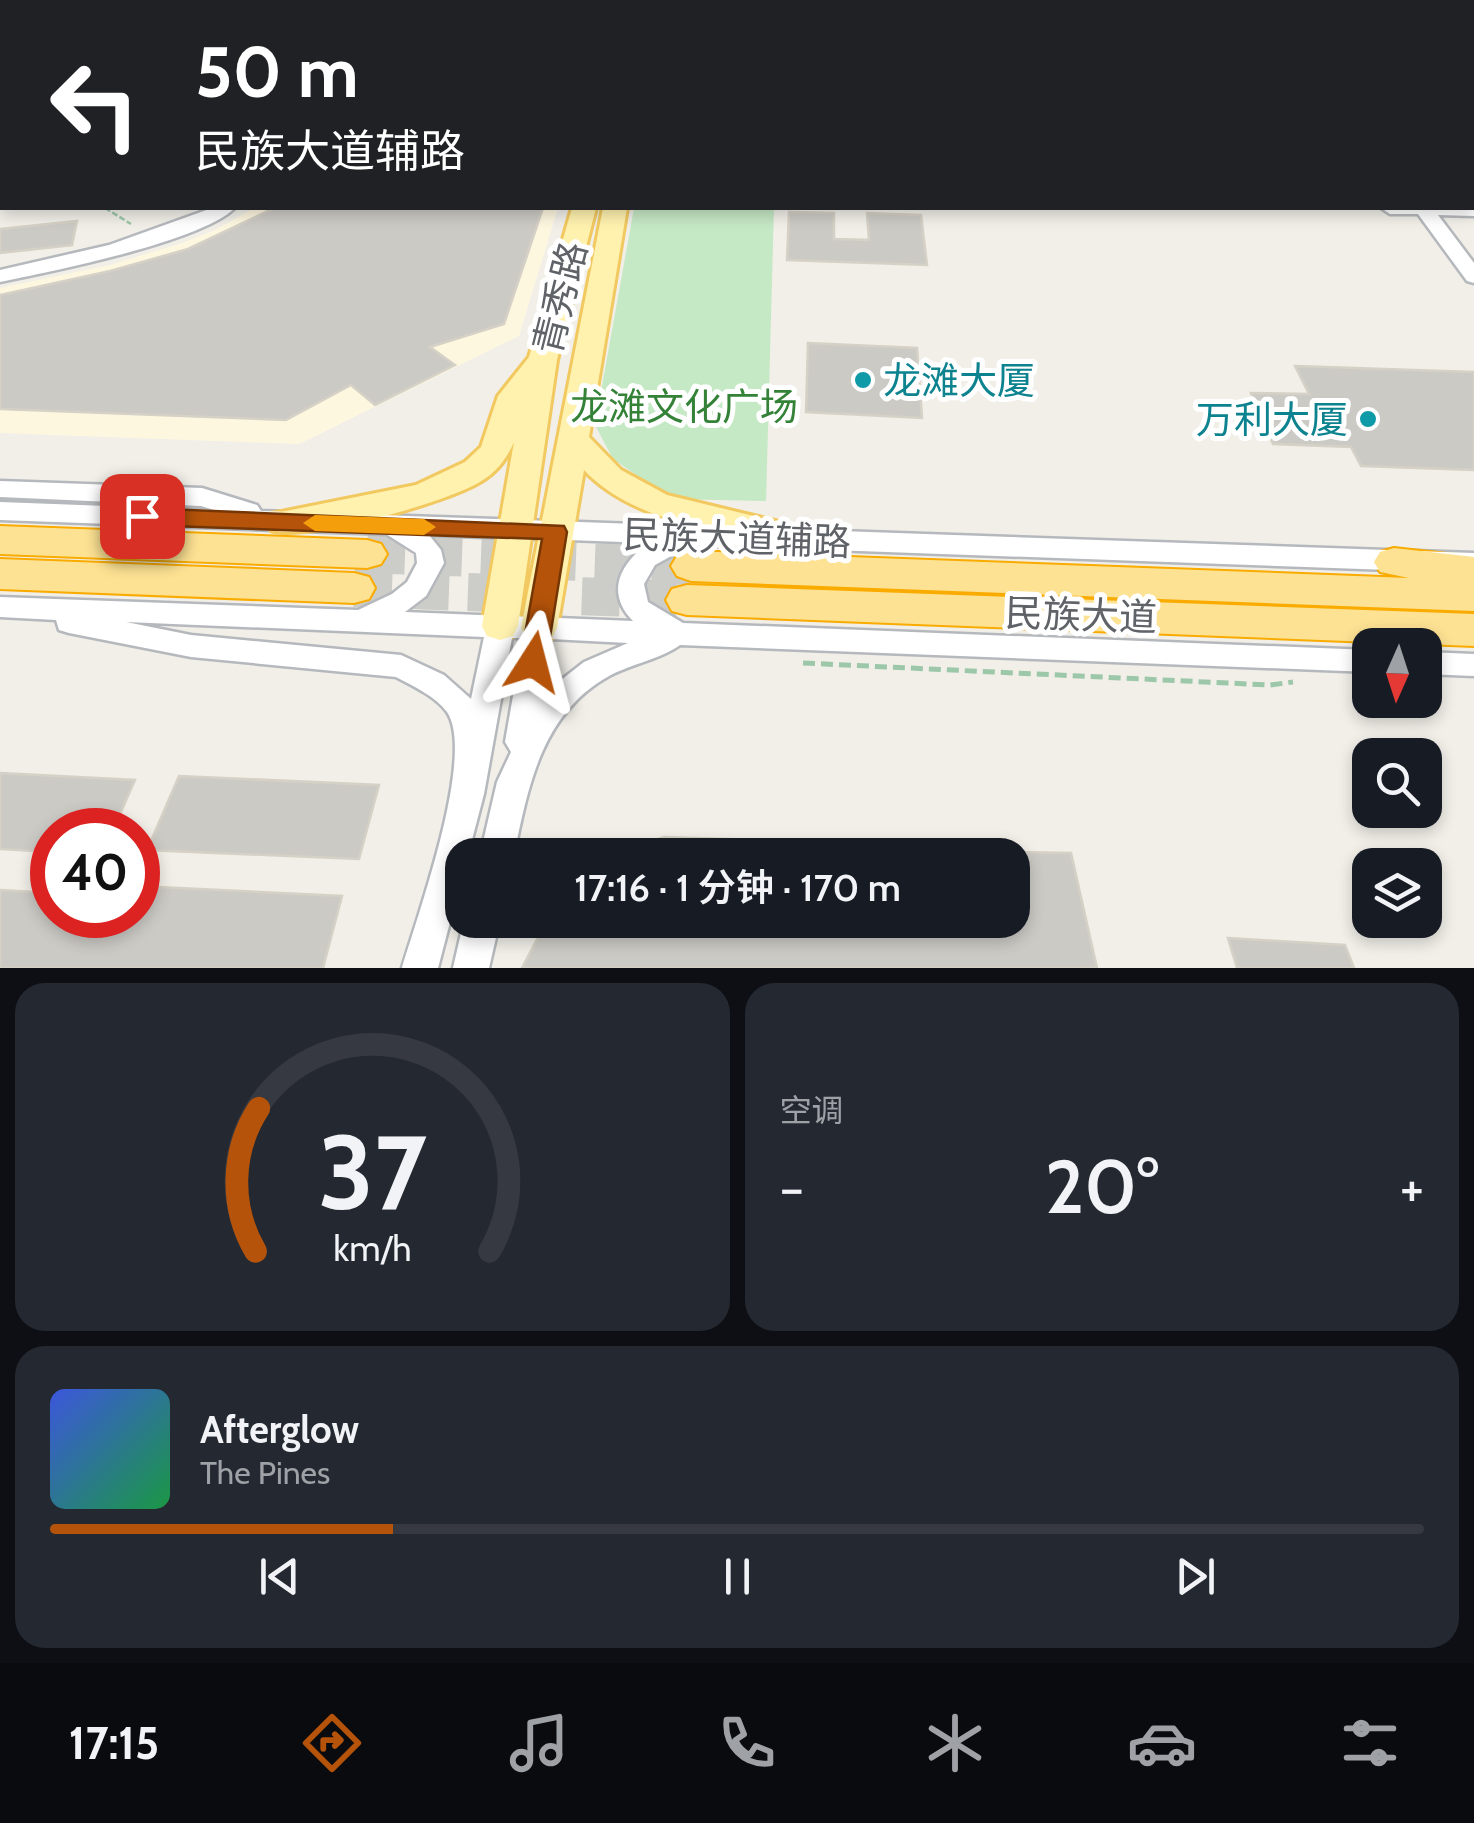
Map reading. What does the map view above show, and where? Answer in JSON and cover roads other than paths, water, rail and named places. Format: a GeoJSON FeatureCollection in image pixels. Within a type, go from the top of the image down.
{"type":"FeatureCollection","features":[{"type":"Feature","properties":{"kind":"highway"},"geometry":{"type":"LineString","coordinates":[[0,540],[363,572]]}},
{"type":"Feature","properties":{"kind":"highway"},"geometry":{"type":"LineString","coordinates":[[1394,562],[1474,572]]}},
{"type":"Feature","properties":{"kind":"highway"},"geometry":{"type":"LineString","coordinates":[[0,574],[363,572]]}},
{"type":"Feature","properties":{"kind":"highway","name":"民族大道"},"geometry":{"type":"LineString","coordinates":[[691,584],[1474,596]]}},
{"type":"Feature","properties":{"kind":"highway","name":"民族大道"},"geometry":{"type":"LineString","coordinates":[[691,584],[1474,630]]}},
{"type":"Feature","properties":{"kind":"main road","name":"青秀路"},"geometry":{"type":"LineString","coordinates":[[500,626],[544,360],[583,210]]}},
{"type":"Feature","properties":{"kind":"main road","name":"青秀路"},"geometry":{"type":"LineString","coordinates":[[539,628],[615,210]]}},
{"type":"Feature","properties":{"kind":"main road"},"geometry":{"type":"LineString","coordinates":[[284,522],[422,494],[468,474],[490,458],[521,380],[544,360]]}},
{"type":"Feature","properties":{"kind":"main road"},"geometry":{"type":"LineString","coordinates":[[571,437],[610,478],[657,504],[808,541]]}},
{"type":"Feature","properties":{"kind":"street"},"geometry":{"type":"LineString","coordinates":[[0,276],[96,256],[221,210]]}},
{"type":"Feature","properties":{"kind":"street"},"geometry":{"type":"LineString","coordinates":[[1424,210],[1474,277]]}},
{"type":"Feature","properties":{"kind":"street"},"geometry":{"type":"LineString","coordinates":[[1446,210],[1474,248]]}},
{"type":"Feature","properties":{"kind":"street"},"geometry":{"type":"LineString","coordinates":[[0,489],[202,497],[284,522]]}},
{"type":"Feature","properties":{"kind":"street","name":"民族大道辅路"},"geometry":{"type":"LineString","coordinates":[[0,511],[284,522],[363,572],[500,626],[539,628],[691,584],[808,541],[1474,563]]}},
{"type":"Feature","properties":{"kind":"street","name":"民族大道辅路"},"geometry":{"type":"LineString","coordinates":[[0,608],[363,572],[516,530],[555,532],[691,584],[1352,659]]}},
{"type":"Feature","properties":{"kind":"street"},"geometry":{"type":"LineString","coordinates":[[511,798],[539,723],[556,700],[606,664],[691,584]]}},
{"type":"Feature","properties":{"kind":"street"},"geometry":{"type":"LineString","coordinates":[[0,608],[192,646],[402,666],[434,683],[460,706],[470,735],[468,794]]}},
{"type":"Feature","properties":{"kind":"street"},"geometry":{"type":"LineString","coordinates":[[420,968],[468,794],[500,626]]}},
{"type":"Feature","properties":{"kind":"street"},"geometry":{"type":"LineString","coordinates":[[502,838],[539,628]]}},
{"type":"Feature","properties":{"kind":"street"},"geometry":{"type":"LineString","coordinates":[[1442,664],[1474,665]]}},
{"type":"Feature","properties":{"kind":"street"},"geometry":{"type":"LineString","coordinates":[[471,968],[478,938]]}},
{"type":"Feature","properties":{"kind":"tunnel"},"geometry":{"type":"LineString","coordinates":[[367,554],[691,566]]}},
{"type":"Feature","properties":{"kind":"tunnel"},"geometry":{"type":"LineString","coordinates":[[354,588],[687,600]]}},
{"type":"Feature","properties":{"kind":"place","name":"龙滩大厦"},"geometry":{"type":"Point","coordinates":[863,380]}},
{"type":"Feature","properties":{"kind":"place","name":"万利大厦"},"geometry":{"type":"Point","coordinates":[1368,419]}},
{"type":"Feature","properties":{"kind":"park label","name":"龙滩文化广场"},"geometry":{"type":"Point","coordinates":[684,406]}}]}
